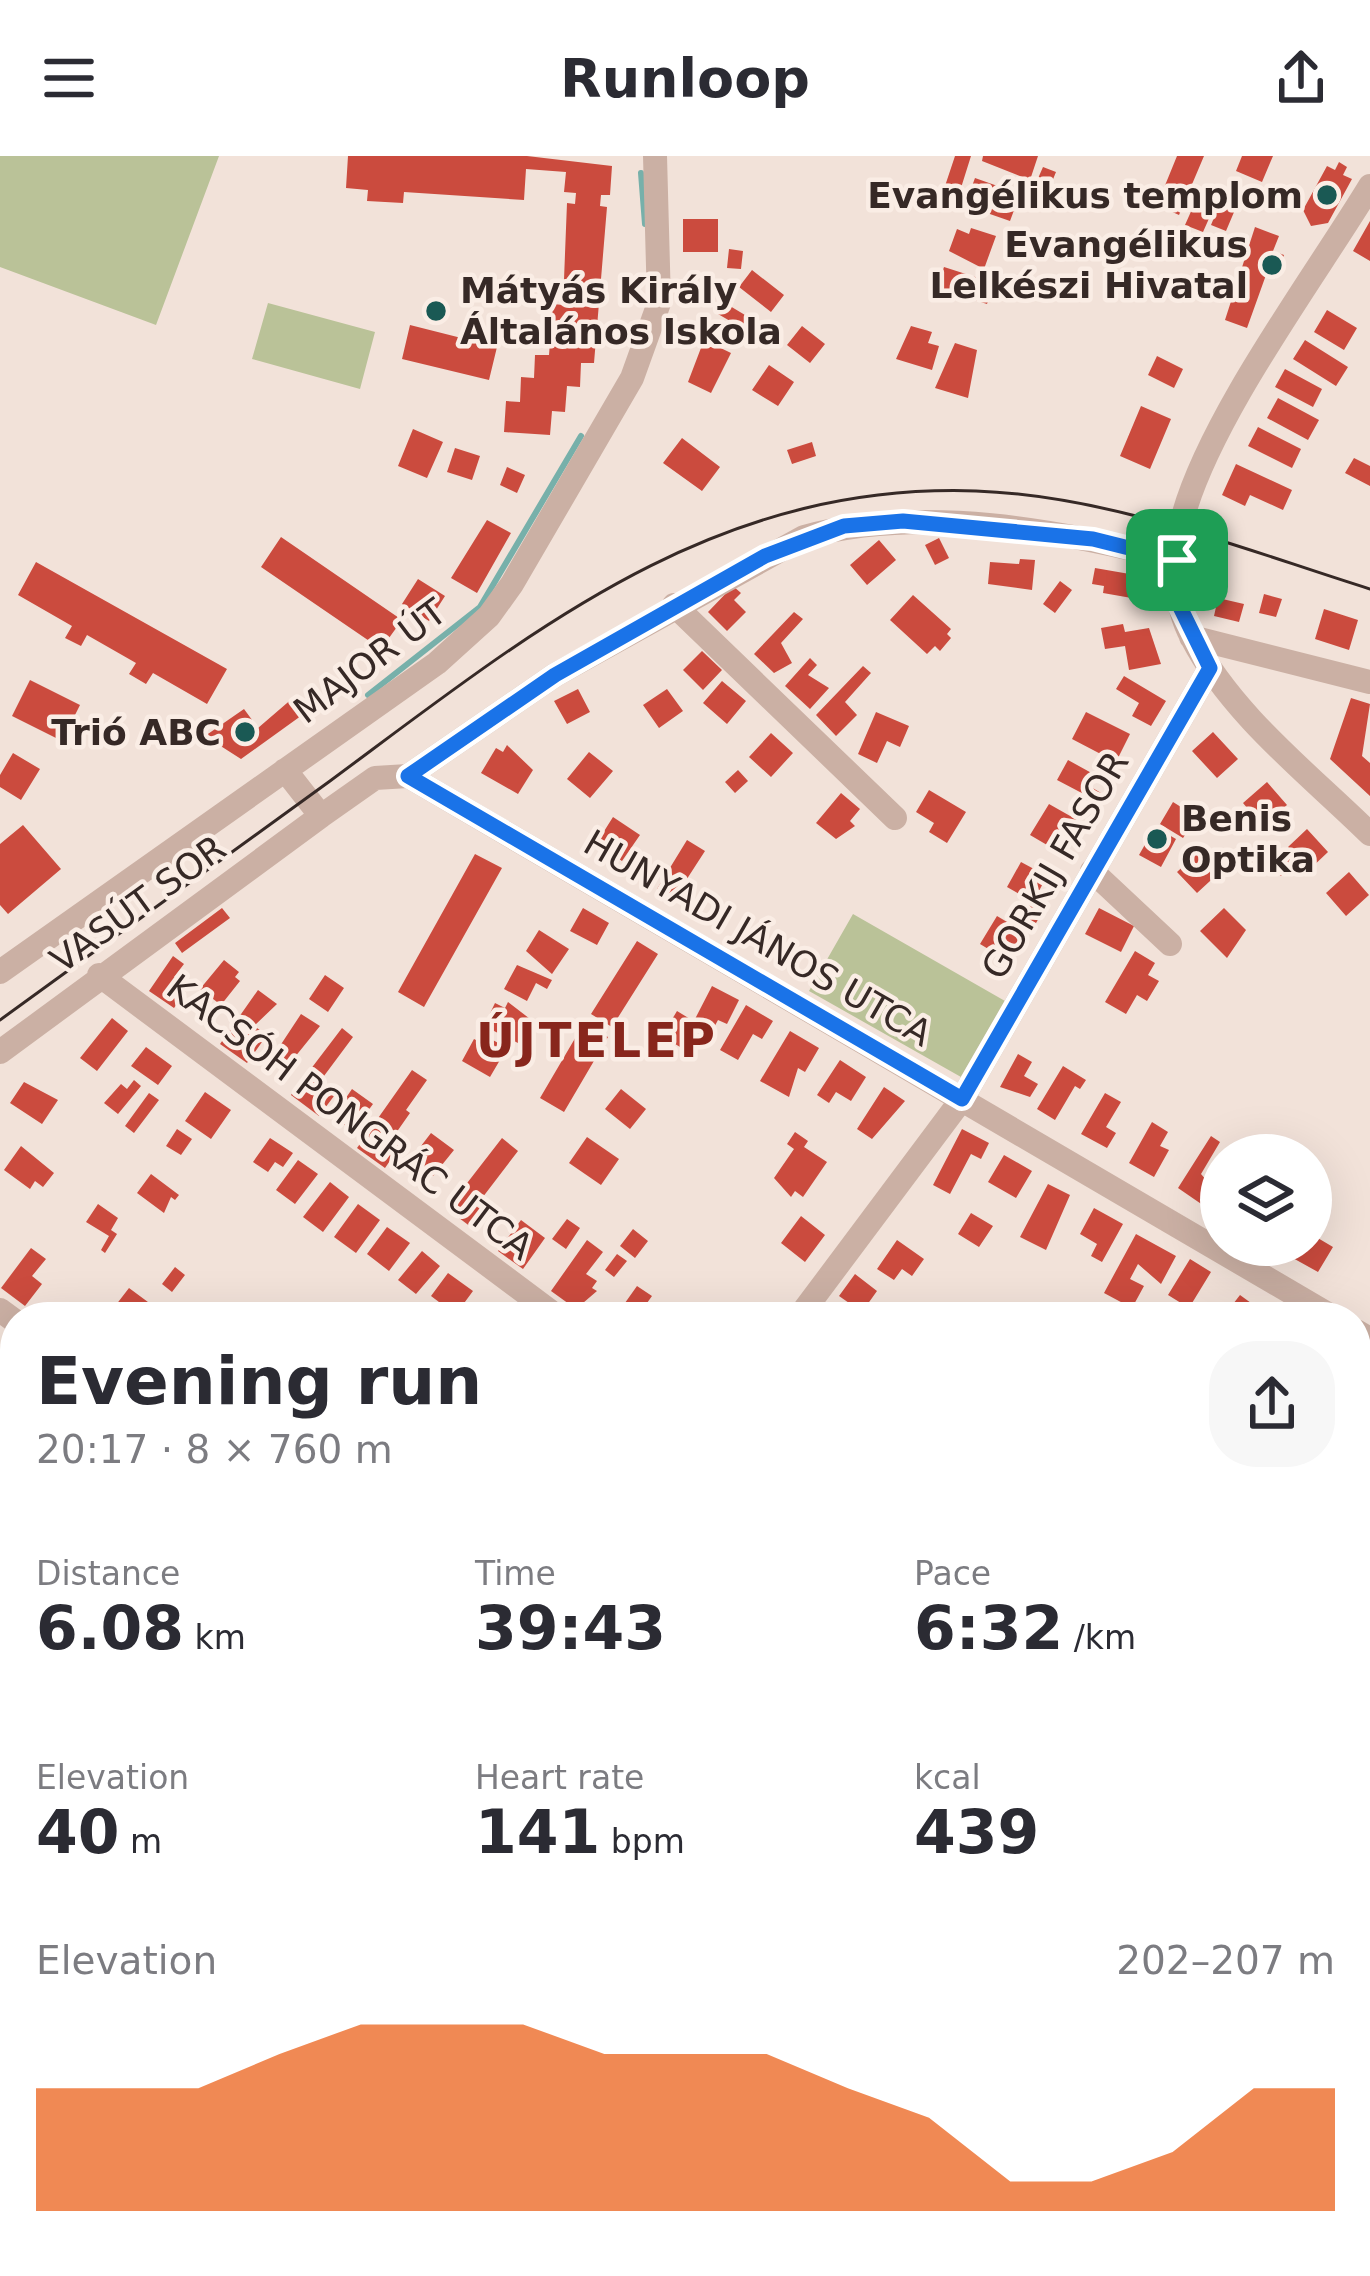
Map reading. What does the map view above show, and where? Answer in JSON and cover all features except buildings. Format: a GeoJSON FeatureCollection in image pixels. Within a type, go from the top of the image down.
{"type":"FeatureCollection","features":[{"type":"Feature","properties":{"kind":"street","name":"MAJOR ÚT"},"geometry":{"type":"LineString","coordinates":[[0,972],[437,663],[489,616],[569,491],[632,378],[659,303],[655,156]]}},
{"type":"Feature","properties":{"kind":"street"},"geometry":{"type":"LineString","coordinates":[[1370,186],[1230,414],[1184,513],[1177,560],[1179,605],[1191,637],[1224,691],[1370,834]]}},
{"type":"Feature","properties":{"kind":"street"},"geometry":{"type":"LineString","coordinates":[[285,770],[320,816],[374,778],[408,776],[555,675],[674,605],[804,537],[844,526],[903,521],[978,526],[1093,539],[1177,560]]}},
{"type":"Feature","properties":{"kind":"street"},"geometry":{"type":"LineString","coordinates":[[674,605],[895,818]]}},
{"type":"Feature","properties":{"kind":"street"},"geometry":{"type":"LineString","coordinates":[[1191,637],[1370,682]]}},
{"type":"Feature","properties":{"kind":"street","name":"GORKIJ FASOR"},"geometry":{"type":"LineString","coordinates":[[810,1302],[962,1099],[1210,668]]}},
{"type":"Feature","properties":{"kind":"street","name":"HUNYADI JÁNOS UTCA"},"geometry":{"type":"LineString","coordinates":[[408,776],[1307,1302]]}},
{"type":"Feature","properties":{"kind":"street","name":"VASÚT SOR"},"geometry":{"type":"LineString","coordinates":[[0,1052],[320,816]]}},
{"type":"Feature","properties":{"kind":"street"},"geometry":{"type":"LineString","coordinates":[[1092,871],[1170,944]]}},
{"type":"Feature","properties":{"kind":"street","name":"KACSÓH PONGRÁC UTCA"},"geometry":{"type":"LineString","coordinates":[[99,975],[537,1302]]}},
{"type":"Feature","properties":{"kind":"green space"},"geometry":{"type":"Polygon","coordinates":[[[0,156],[219,156],[156,325],[0,267],[0,156]]]}},
{"type":"Feature","properties":{"kind":"green space"},"geometry":{"type":"Polygon","coordinates":[[[268,303],[375,332],[360,389],[252,359],[268,303]]]}},
{"type":"Feature","properties":{"kind":"green space"},"geometry":{"type":"Polygon","coordinates":[[[853,914],[1005,1001],[961,1077],[809,991],[853,914]]]}},
{"type":"Feature","properties":{"kind":"waterway"},"geometry":{"type":"LineString","coordinates":[[641,173],[645,224]]}},
{"type":"Feature","properties":{"kind":"waterway"},"geometry":{"type":"LineString","coordinates":[[368,695],[480,607],[581,436]]}},
{"type":"Feature","properties":{"kind":"tram line"},"geometry":{"type":"LineString","coordinates":[[0,1020],[552,622],[629,577],[708,540],[791,512],[880,495],[976,491],[1027,495],[1176,527],[1370,589]]}},
{"type":"Feature","properties":{"kind":"place","name":"Evangélikus templom"},"geometry":{"type":"Point","coordinates":[1327,195]}},
{"type":"Feature","properties":{"kind":"place","name":"Evangélikus Lelkészi Hivatal"},"geometry":{"type":"Point","coordinates":[1272,265]}},
{"type":"Feature","properties":{"kind":"place","name":"Mátyás Király Általános Iskola"},"geometry":{"type":"Point","coordinates":[436,311]}},
{"type":"Feature","properties":{"kind":"place","name":"Trió ABC"},"geometry":{"type":"Point","coordinates":[245,732]}},
{"type":"Feature","properties":{"kind":"place","name":"Benis Optika"},"geometry":{"type":"Point","coordinates":[1157,839]}},
{"type":"Feature","properties":{"kind":"district","name":"ÚJTELEP"},"geometry":{"type":"Point","coordinates":[597,1040]}},
{"type":"Feature","properties":{"kind":"route"},"geometry":{"type":"LineString","coordinates":[[903,521],[1093,539],[1177,560],[1179,605],[1210,668],[962,1099],[408,776],[555,675],[804,537],[844,526],[903,521]]}}]}
